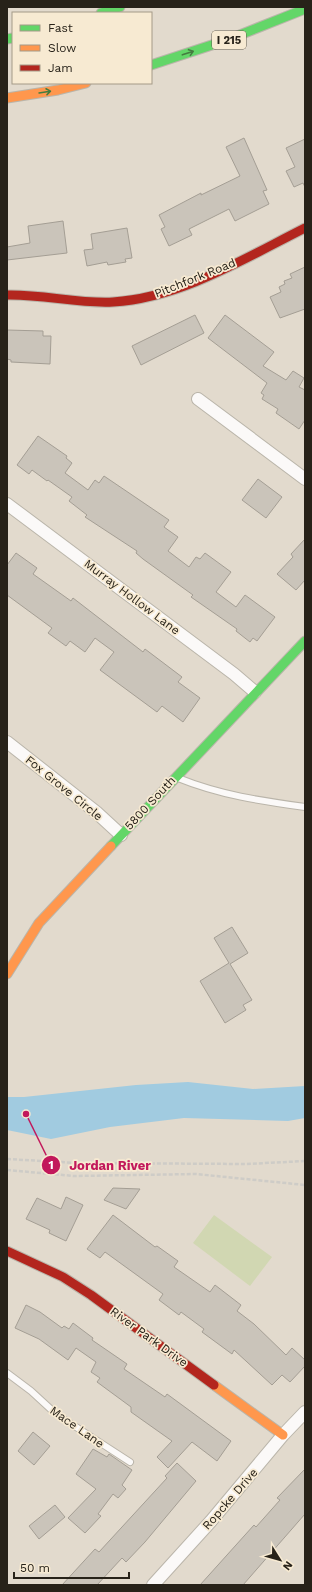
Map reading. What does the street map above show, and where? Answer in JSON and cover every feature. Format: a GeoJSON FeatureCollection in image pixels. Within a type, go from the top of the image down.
{"type":"FeatureCollection","features":[{"type":"Feature","properties":{"kind":"main road"},"geometry":{"type":"LineString","coordinates":[[104,12],[120,7]]}},
{"type":"Feature","properties":{"kind":"main road","name":"I 215"},"geometry":{"type":"LineString","coordinates":[[152,66],[227,40],[305,9]]}},
{"type":"Feature","properties":{"kind":"main road"},"geometry":{"type":"LineString","coordinates":[[7,98],[58,90],[82,84]]}},
{"type":"Feature","properties":{"kind":"main road","name":"Pitchfork Road"},"geometry":{"type":"LineString","coordinates":[[7,295],[40,294],[97,302],[133,300],[152,296],[218,270],[305,228]]}},
{"type":"Feature","properties":{"kind":"main road","name":"5800 South"},"geometry":{"type":"LineString","coordinates":[[7,974],[39,923],[175,776],[305,641]]}},
{"type":"Feature","properties":{"kind":"main road","name":"River Park Drive"},"geometry":{"type":"LineString","coordinates":[[7,1251],[63,1277],[91,1295],[283,1435]]}},
{"type":"Feature","properties":{"kind":"street"},"geometry":{"type":"LineString","coordinates":[[198,399],[305,479]]}},
{"type":"Feature","properties":{"kind":"street","name":"Murray Hollow Lane"},"geometry":{"type":"LineString","coordinates":[[7,504],[234,674],[255,692]]}},
{"type":"Feature","properties":{"kind":"street","name":"Fox Grove Circle"},"geometry":{"type":"LineString","coordinates":[[7,742],[96,812],[121,835]]}},
{"type":"Feature","properties":{"kind":"street","name":"Ropcke Drive"},"geometry":{"type":"LineString","coordinates":[[153,1585],[230,1499],[283,1435],[305,1412]]}},
{"type":"Feature","properties":{"kind":"lane"},"geometry":{"type":"LineString","coordinates":[[175,776],[203,788],[235,796],[305,807]]}},
{"type":"Feature","properties":{"kind":"lane","name":"Mace Lane"},"geometry":{"type":"LineString","coordinates":[[7,1373],[31,1391],[56,1414],[130,1462]]}},
{"type":"Feature","properties":{"kind":"path"},"geometry":{"type":"LineString","coordinates":[[7,1159],[77,1163],[247,1164],[305,1161]]}},
{"type":"Feature","properties":{"kind":"path"},"geometry":{"type":"LineString","coordinates":[[7,1170],[74,1176],[196,1174],[305,1185]]}},
{"type":"Feature","properties":{"kind":"green space"},"geometry":{"type":"Polygon","coordinates":[[[214,1215],[272,1257],[250,1286],[193,1243],[214,1215]]]}},
{"type":"Feature","properties":{"kind":"water"},"geometry":{"type":"Polygon","coordinates":[[[188,1082],[253,1089],[305,1086],[305,1118],[288,1121],[184,1118],[110,1127],[51,1139],[7,1130],[7,1097],[24,1097],[136,1085],[188,1082]]]}},
{"type":"Feature","properties":{"kind":"building"},"geometry":{"type":"Polygon","coordinates":[[[244,138],[267,190],[263,191],[269,204],[235,221],[229,209],[189,229],[192,235],[169,246],[161,229],[165,227],[159,215],[201,193],[201,195],[240,176],[226,147],[244,138]]]}},
{"type":"Feature","properties":{"kind":"building"},"geometry":{"type":"Polygon","coordinates":[[[305,139],[305,187],[303,183],[294,187],[286,171],[295,167],[286,148],[305,139]]]}},
{"type":"Feature","properties":{"kind":"building"},"geometry":{"type":"Polygon","coordinates":[[[63,221],[67,253],[7,260],[7,247],[30,243],[28,226],[63,221]]]}},
{"type":"Feature","properties":{"kind":"building"},"geometry":{"type":"Polygon","coordinates":[[[127,228],[132,258],[125,259],[126,262],[108,265],[107,262],[87,266],[84,250],[93,249],[91,234],[127,228]]]}},
{"type":"Feature","properties":{"kind":"building"},"geometry":{"type":"Polygon","coordinates":[[[305,267],[305,309],[280,318],[270,297],[281,292],[279,287],[285,284],[284,281],[292,278],[290,274],[305,267]]]}},
{"type":"Feature","properties":{"kind":"building"},"geometry":{"type":"Polygon","coordinates":[[[195,315],[204,333],[141,365],[132,346],[195,315]]]}},
{"type":"Feature","properties":{"kind":"building"},"geometry":{"type":"Polygon","coordinates":[[[225,315],[274,352],[263,366],[286,380],[293,371],[304,378],[299,387],[305,390],[305,420],[299,429],[276,413],[278,409],[262,399],[264,395],[261,393],[267,383],[208,338],[225,315]]]}},
{"type":"Feature","properties":{"kind":"building"},"geometry":{"type":"Polygon","coordinates":[[[7,330],[43,331],[43,336],[51,336],[50,364],[11,362],[11,360],[7,359],[7,330]]]}},
{"type":"Feature","properties":{"kind":"building"},"geometry":{"type":"Polygon","coordinates":[[[38,436],[67,456],[66,458],[72,463],[65,473],[88,490],[95,480],[99,483],[104,476],[169,520],[164,527],[178,537],[168,551],[189,567],[196,557],[200,559],[205,553],[231,572],[216,592],[236,607],[245,595],[275,617],[257,641],[253,638],[250,642],[236,631],[237,629],[191,597],[193,595],[143,559],[136,553],[137,551],[85,517],[87,515],[69,501],[72,497],[32,470],[29,474],[17,465],[38,436]]]}},
{"type":"Feature","properties":{"kind":"building"},"geometry":{"type":"Polygon","coordinates":[[[258,479],[282,497],[266,518],[242,500],[258,479]]]}},
{"type":"Feature","properties":{"kind":"building"},"geometry":{"type":"Polygon","coordinates":[[[305,539],[305,580],[296,590],[277,574],[293,557],[291,554],[305,539]]]}},
{"type":"Feature","properties":{"kind":"building"},"geometry":{"type":"Polygon","coordinates":[[[16,553],[37,568],[33,574],[71,601],[73,598],[143,652],[145,649],[182,677],[178,682],[200,698],[183,722],[162,706],[157,712],[100,670],[114,652],[95,638],[85,652],[70,641],[66,646],[48,633],[52,628],[7,595],[7,565],[16,553]]]}},
{"type":"Feature","properties":{"kind":"building"},"geometry":{"type":"Polygon","coordinates":[[[232,927],[248,953],[230,964],[252,1000],[243,1005],[246,1010],[225,1023],[200,981],[229,963],[214,938],[232,927]]]}},
{"type":"Feature","properties":{"kind":"building"},"geometry":{"type":"Polygon","coordinates":[[[113,1188],[140,1189],[126,1209],[104,1200],[113,1188]]]}},
{"type":"Feature","properties":{"kind":"building"},"geometry":{"type":"Polygon","coordinates":[[[66,1197],[83,1205],[66,1241],[49,1233],[50,1230],[26,1219],[37,1198],[61,1209],[66,1197]]]}},
{"type":"Feature","properties":{"kind":"building"},"geometry":{"type":"Polygon","coordinates":[[[113,1215],[155,1247],[157,1246],[178,1261],[174,1267],[210,1292],[215,1285],[241,1305],[237,1311],[254,1324],[286,1355],[292,1348],[305,1360],[305,1366],[290,1382],[282,1375],[272,1385],[234,1350],[232,1354],[202,1332],[204,1329],[181,1312],[179,1315],[159,1300],[163,1294],[105,1252],[100,1258],[87,1249],[113,1215]]]}},
{"type":"Feature","properties":{"kind":"building"},"geometry":{"type":"Polygon","coordinates":[[[26,1305],[40,1312],[62,1328],[64,1326],[69,1329],[73,1323],[93,1338],[92,1340],[127,1364],[124,1369],[165,1397],[167,1394],[231,1441],[217,1461],[192,1442],[168,1468],[157,1457],[172,1441],[131,1412],[131,1407],[97,1382],[100,1378],[91,1372],[96,1362],[76,1348],[68,1360],[39,1339],[15,1328],[26,1305]]]}},
{"type":"Feature","properties":{"kind":"building"},"geometry":{"type":"Polygon","coordinates":[[[33,1432],[50,1446],[34,1465],[18,1451],[33,1432]]]}},
{"type":"Feature","properties":{"kind":"building"},"geometry":{"type":"Polygon","coordinates":[[[93,1449],[107,1457],[109,1454],[132,1470],[122,1485],[126,1489],[118,1498],[113,1494],[98,1514],[101,1516],[85,1533],[68,1518],[96,1489],[76,1474],[93,1449]]]}},
{"type":"Feature","properties":{"kind":"building"},"geometry":{"type":"Polygon","coordinates":[[[177,1463],[196,1481],[145,1542],[126,1562],[122,1558],[97,1585],[62,1585],[95,1549],[99,1552],[167,1478],[165,1476],[177,1463]]]}},
{"type":"Feature","properties":{"kind":"building"},"geometry":{"type":"Polygon","coordinates":[[[305,1469],[305,1514],[243,1585],[200,1585],[254,1525],[256,1527],[280,1500],[277,1498],[305,1469]]]}},
{"type":"Feature","properties":{"kind":"building"},"geometry":{"type":"Polygon","coordinates":[[[55,1505],[65,1517],[39,1539],[29,1526],[55,1505]]]}},
{"type":"Feature","properties":{"kind":"traffic: fast"},"geometry":{"type":"LineString","coordinates":[[104,12],[120,7]]}},
{"type":"Feature","properties":{"kind":"traffic: fast"},"geometry":{"type":"LineString","coordinates":[[152,65],[227,40],[305,9]]}},
{"type":"Feature","properties":{"kind":"traffic: fast"},"geometry":{"type":"LineString","coordinates":[[7,39],[12,38]]}},
{"type":"Feature","properties":{"kind":"traffic: fast"},"geometry":{"type":"LineString","coordinates":[[111,846],[305,641]]}},
{"type":"Feature","properties":{"kind":"traffic: slow"},"geometry":{"type":"LineString","coordinates":[[7,98],[58,90],[82,84]]}},
{"type":"Feature","properties":{"kind":"traffic: slow"},"geometry":{"type":"LineString","coordinates":[[7,974],[39,923],[111,846]]}},
{"type":"Feature","properties":{"kind":"traffic: slow"},"geometry":{"type":"LineString","coordinates":[[214,1385],[283,1435]]}},
{"type":"Feature","properties":{"kind":"traffic: jam"},"geometry":{"type":"LineString","coordinates":[[7,295],[100,302],[138,299],[188,285],[212,275],[305,228]]}},
{"type":"Feature","properties":{"kind":"traffic: jam"},"geometry":{"type":"LineString","coordinates":[[7,1251],[63,1277],[91,1295],[214,1385]]}},
{"type":"Feature","properties":{"kind":"place","name":"Jordan River"},"geometry":{"type":"Point","coordinates":[26,1114]}}]}
